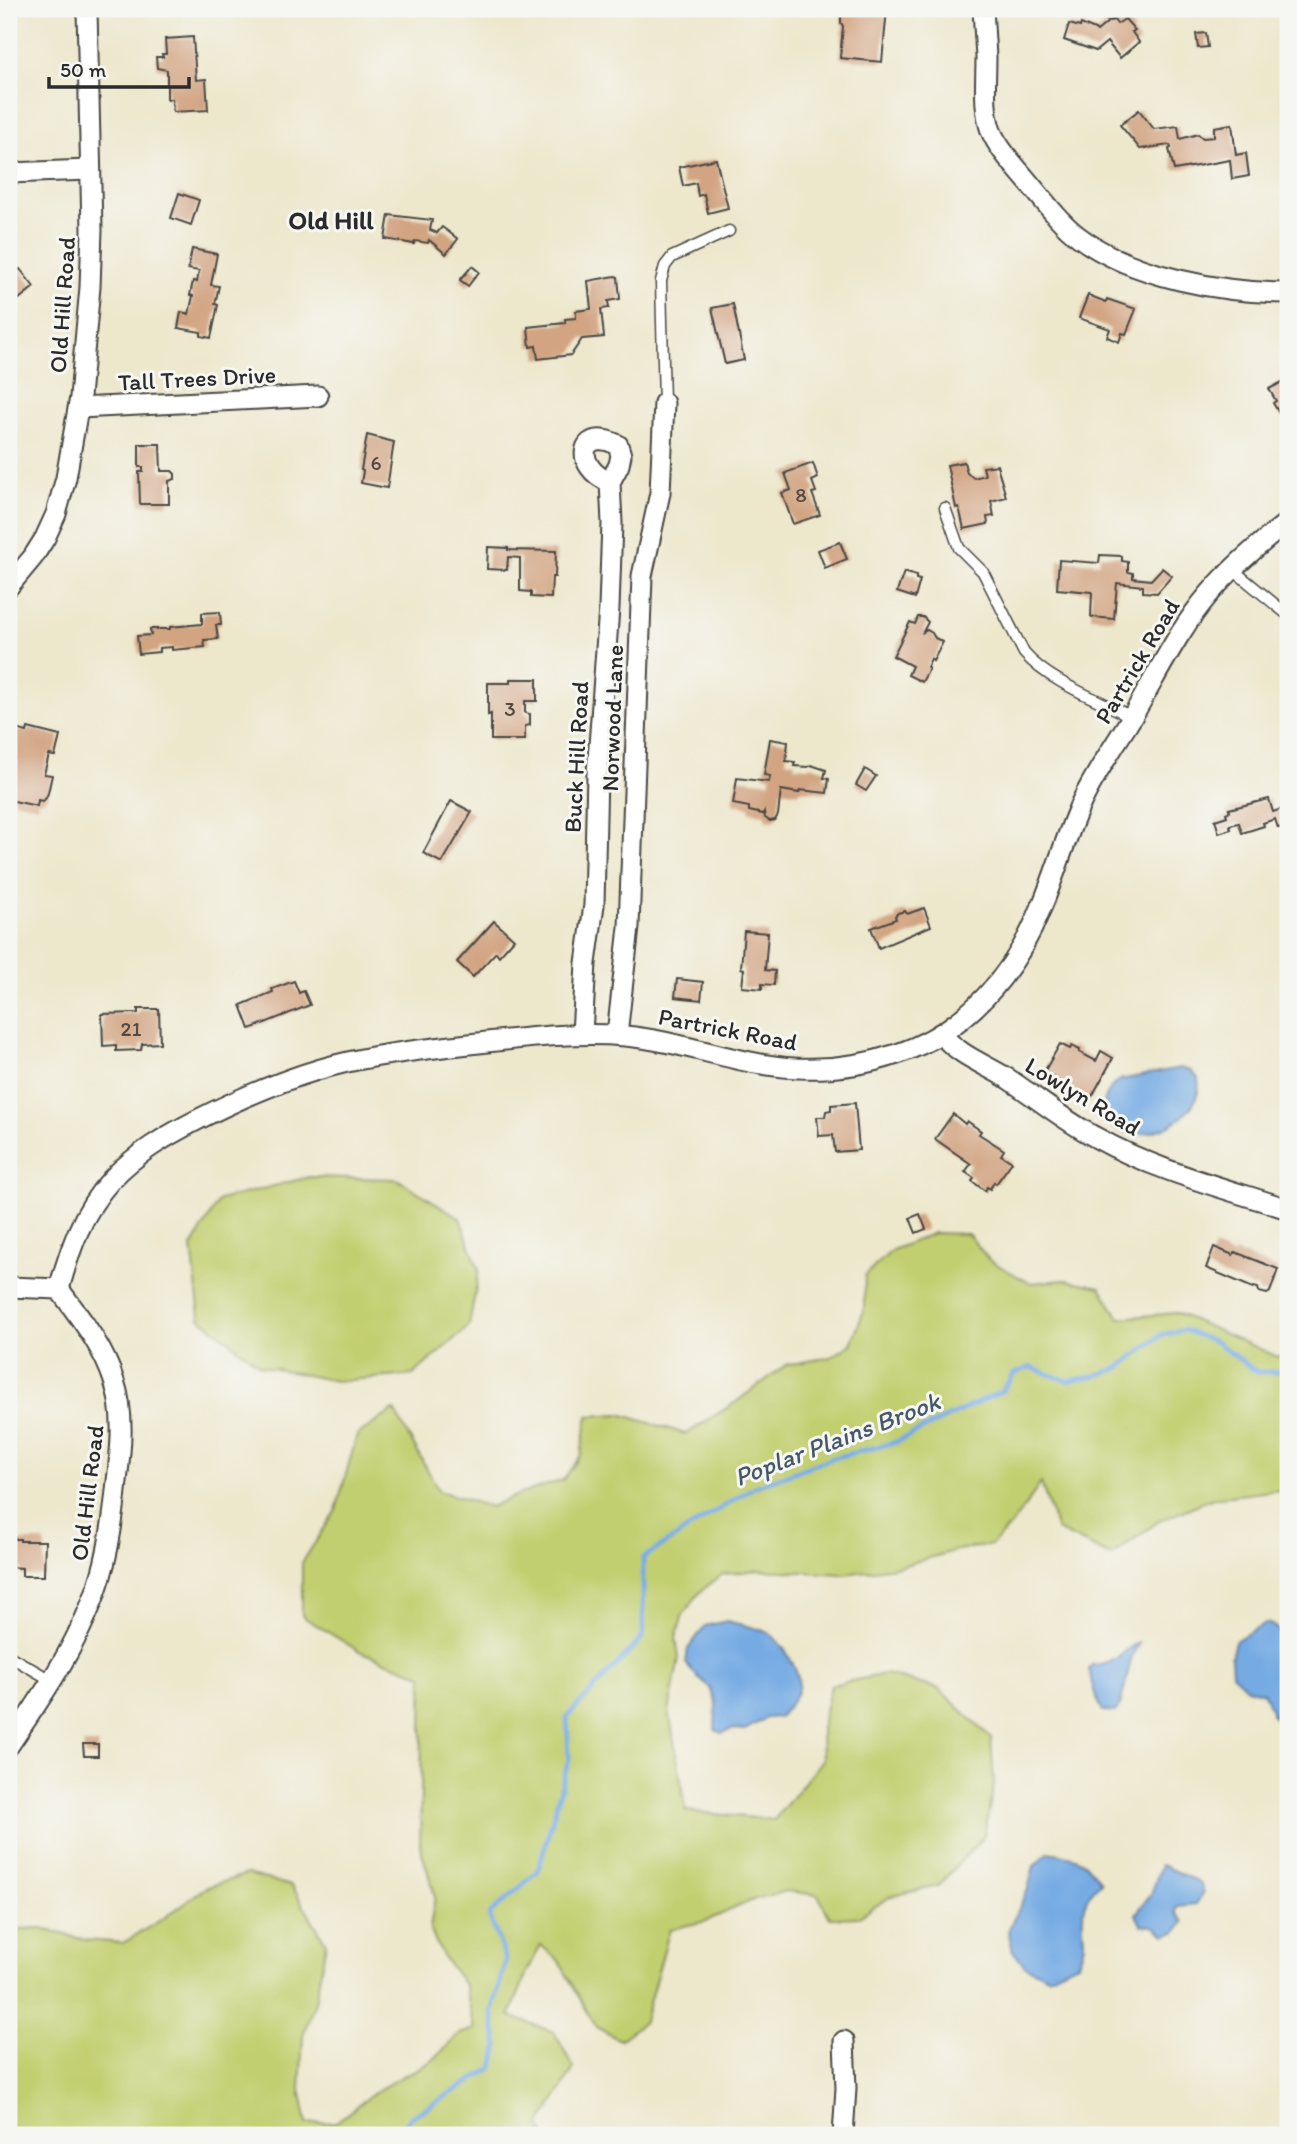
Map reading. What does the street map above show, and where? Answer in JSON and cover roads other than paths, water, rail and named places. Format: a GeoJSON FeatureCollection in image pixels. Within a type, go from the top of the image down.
{"type":"FeatureCollection","features":[{"type":"Feature","properties":{"kind":"street","name":"Old Hill Road"},"geometry":{"type":"LineString","coordinates":[[9,586],[39,548],[56,514],[66,478],[79,408],[91,259],[87,9]]}},
{"type":"Feature","properties":{"kind":"street"},"geometry":{"type":"LineString","coordinates":[[982,9],[987,114],[992,132],[1001,148],[1063,223],[1096,249],[1144,269],[1196,284],[1261,293],[1288,293]]}},
{"type":"Feature","properties":{"kind":"street"},"geometry":{"type":"LineString","coordinates":[[9,173],[89,170]]}},
{"type":"Feature","properties":{"kind":"street","name":"Tall Trees Drive"},"geometry":{"type":"LineString","coordinates":[[79,408],[318,396]]}},
{"type":"Feature","properties":{"kind":"street","name":"Norwood Lane"},"geometry":{"type":"LineString","coordinates":[[617,1035],[629,927],[642,576],[660,493],[664,403]]}},
{"type":"Feature","properties":{"kind":"street","name":"Buck Hill Road"},"geometry":{"type":"LineString","coordinates":[[582,1034],[586,963],[594,905],[597,773],[609,608],[612,523],[610,482]]}},
{"type":"Feature","properties":{"kind":"street","name":"Partrick Road"},"geometry":{"type":"LineString","coordinates":[[59,1289],[79,1228],[90,1208],[111,1180],[143,1152],[218,1109],[293,1079],[354,1060],[414,1050],[582,1034],[617,1035],[667,1042],[761,1064],[816,1069],[876,1060],[941,1034],[987,996],[1017,957],[1041,909],[1082,802],[1186,625],[1232,569],[1288,522]]}},
{"type":"Feature","properties":{"kind":"street","name":"Lowlyn Road"},"geometry":{"type":"LineString","coordinates":[[941,1034],[966,1056],[1005,1077],[1094,1137],[1123,1152],[1288,1209]]}},
{"type":"Feature","properties":{"kind":"street"},"geometry":{"type":"LineString","coordinates":[[9,1287],[59,1289]]}},
{"type":"Feature","properties":{"kind":"street","name":"Old Hill Road"},"geometry":{"type":"LineString","coordinates":[[9,1745],[51,1679],[85,1618],[100,1579],[109,1543],[121,1441],[121,1413],[112,1375],[101,1350],[59,1289]]}},
{"type":"Feature","properties":{"kind":"street"},"geometry":{"type":"LineString","coordinates":[[843,2135],[846,2088],[844,2040]]}},
{"type":"Feature","properties":{"kind":"lane"},"geometry":{"type":"LineString","coordinates":[[664,403],[661,281],[665,266],[678,253],[709,242],[729,231]]}},
{"type":"Feature","properties":{"kind":"lane"},"geometry":{"type":"LineString","coordinates":[[944,508],[958,548],[982,572],[1024,653],[1032,662],[1062,681],[1132,717]]}},
{"type":"Feature","properties":{"kind":"lane"},"geometry":{"type":"LineString","coordinates":[[1232,569],[1288,615]]}},
{"type":"Feature","properties":{"kind":"lane"},"geometry":{"type":"LineString","coordinates":[[9,1656],[51,1679]]}},
{"type":"Feature","properties":{"kind":"water"},"geometry":{"type":"Polygon","coordinates":[[[1180,1068],[1191,1071],[1198,1078],[1198,1093],[1191,1107],[1180,1119],[1149,1132],[1132,1133],[1117,1129],[1105,1119],[1106,1097],[1120,1080],[1180,1068]]]}},
{"type":"Feature","properties":{"kind":"water"},"geometry":{"type":"Polygon","coordinates":[[[727,1621],[773,1636],[794,1665],[799,1681],[796,1695],[779,1717],[766,1718],[745,1730],[733,1729],[722,1733],[715,1730],[716,1703],[710,1688],[686,1663],[688,1649],[705,1626],[727,1621]]]}},
{"type":"Feature","properties":{"kind":"water"},"geometry":{"type":"Polygon","coordinates":[[[1265,1623],[1277,1629],[1286,1646],[1288,1658],[1284,1717],[1273,1717],[1264,1693],[1247,1688],[1232,1674],[1231,1658],[1235,1641],[1265,1623]]]}},
{"type":"Feature","properties":{"kind":"water"},"geometry":{"type":"Polygon","coordinates":[[[1139,1643],[1132,1656],[1120,1706],[1115,1712],[1103,1711],[1089,1668],[1093,1664],[1112,1661],[1139,1643]]]}},
{"type":"Feature","properties":{"kind":"water"},"geometry":{"type":"Polygon","coordinates":[[[1049,1852],[1085,1863],[1101,1882],[1085,1902],[1084,1945],[1078,1963],[1048,1977],[1025,1966],[1013,1951],[1008,1931],[1028,1889],[1034,1866],[1049,1852]]]}},
{"type":"Feature","properties":{"kind":"water"},"geometry":{"type":"Polygon","coordinates":[[[1161,1865],[1199,1882],[1204,1892],[1196,1904],[1177,1906],[1176,1913],[1184,1922],[1176,1932],[1165,1935],[1154,1926],[1141,1925],[1136,1914],[1152,1892],[1161,1865]]]}},
{"type":"Feature","properties":{"kind":"waterway","name":"Poplar Plains Brook"},"geometry":{"type":"LineString","coordinates":[[397,2135],[411,2117],[493,2068],[498,2046],[492,2012],[506,1960],[489,1915],[538,1871],[569,1759],[567,1717],[643,1637],[643,1558],[754,1487],[829,1459],[896,1442],[1002,1391],[1014,1374],[1030,1367],[1068,1381],[1091,1377],[1119,1368],[1161,1335],[1184,1330],[1216,1342],[1257,1372],[1288,1369]]}},
{"type":"Feature","properties":{"kind":"district","name":"Old Hill"},"geometry":{"type":"Point","coordinates":[331,220]}}]}
